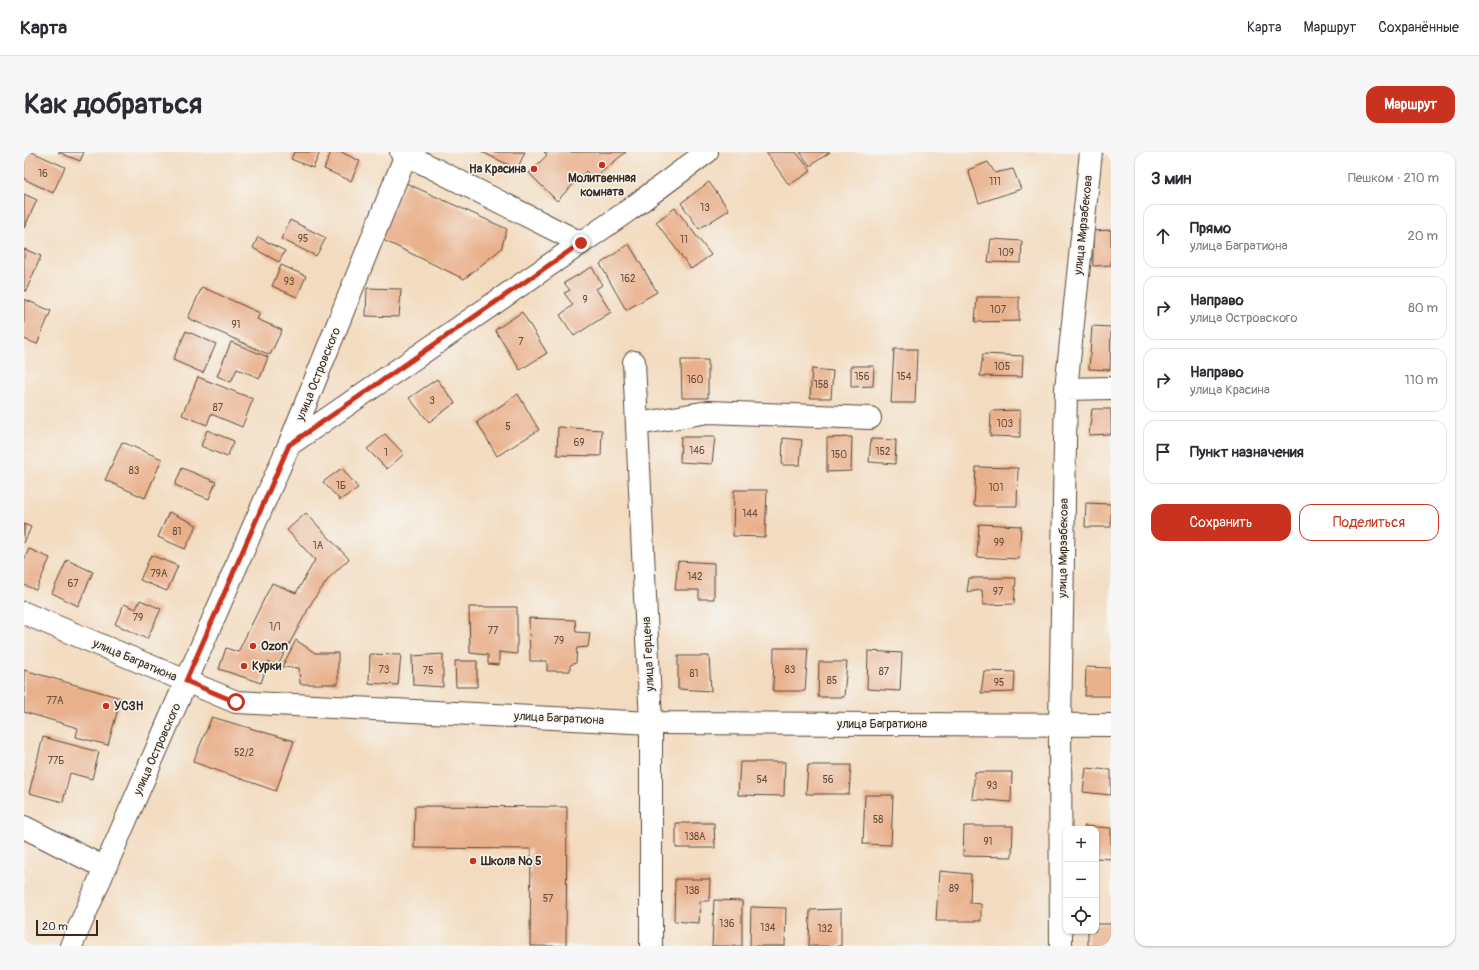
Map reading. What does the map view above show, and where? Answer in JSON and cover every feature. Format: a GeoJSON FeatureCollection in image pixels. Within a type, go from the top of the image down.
{"type":"FeatureCollection","features":[{"type":"Feature","properties":{"kind":"street"},"geometry":{"type":"LineString","coordinates":[[289,445],[581,243],[707,152]]}},
{"type":"Feature","properties":{"kind":"street","name":"улица Мирзабекова"},"geometry":{"type":"LineString","coordinates":[[1061,946],[1060,725],[1066,388],[1091,152]]}},
{"type":"Feature","properties":{"kind":"street"},"geometry":{"type":"LineString","coordinates":[[405,153],[581,243]]}},
{"type":"Feature","properties":{"kind":"street","name":"улица Островского"},"geometry":{"type":"LineString","coordinates":[[70,946],[289,445],[405,153]]}},
{"type":"Feature","properties":{"kind":"street","name":"улица Герцена"},"geometry":{"type":"LineString","coordinates":[[634,362],[651,723],[651,946]]}},
{"type":"Feature","properties":{"kind":"street"},"geometry":{"type":"LineString","coordinates":[[1066,388],[1111,388]]}},
{"type":"Feature","properties":{"kind":"street"},"geometry":{"type":"LineString","coordinates":[[638,424],[708,412],[870,418]]}},
{"type":"Feature","properties":{"kind":"street","name":"улица Багратиона"},"geometry":{"type":"LineString","coordinates":[[24,613],[236,702],[651,723],[1111,725]]}},
{"type":"Feature","properties":{"kind":"street"},"geometry":{"type":"LineString","coordinates":[[24,827],[105,868]]}},
{"type":"Feature","properties":{"kind":"building"},"geometry":{"type":"Polygon","coordinates":[[[27,152],[32,152],[65,167],[53,193],[24,179],[24,158],[27,152]]]}},
{"type":"Feature","properties":{"kind":"building"},"geometry":{"type":"Polygon","coordinates":[[[58,152],[84,152],[80,161],[58,152]]]}},
{"type":"Feature","properties":{"kind":"building"},"geometry":{"type":"Polygon","coordinates":[[[294,152],[320,152],[313,168],[291,159],[294,152]]]}},
{"type":"Feature","properties":{"kind":"building"},"geometry":{"type":"Polygon","coordinates":[[[331,152],[341,152],[360,161],[351,181],[324,169],[331,152]]]}},
{"type":"Feature","properties":{"kind":"building"},"geometry":{"type":"Polygon","coordinates":[[[482,152],[525,152],[517,169],[482,152]]]}},
{"type":"Feature","properties":{"kind":"building"},"geometry":{"type":"Polygon","coordinates":[[[544,152],[626,152],[593,179],[586,171],[557,201],[529,173],[547,155],[544,152]]]}},
{"type":"Feature","properties":{"kind":"building"},"geometry":{"type":"Polygon","coordinates":[[[766,152],[796,152],[811,171],[789,185],[766,152]]]}},
{"type":"Feature","properties":{"kind":"building"},"geometry":{"type":"Polygon","coordinates":[[[800,152],[830,152],[810,166],[800,152]]]}},
{"type":"Feature","properties":{"kind":"building"},"geometry":{"type":"Polygon","coordinates":[[[988,162],[995,173],[1013,169],[1021,189],[979,203],[968,170],[988,162]]]}},
{"type":"Feature","properties":{"kind":"building"},"geometry":{"type":"Polygon","coordinates":[[[709,182],[729,210],[699,229],[681,203],[709,182]]]}},
{"type":"Feature","properties":{"kind":"building"},"geometry":{"type":"Polygon","coordinates":[[[406,183],[507,229],[501,249],[464,279],[379,238],[406,183]]]}},
{"type":"Feature","properties":{"kind":"building"},"geometry":{"type":"Polygon","coordinates":[[[24,194],[37,200],[24,228],[24,194]]]}},
{"type":"Feature","properties":{"kind":"building"},"geometry":{"type":"Polygon","coordinates":[[[675,208],[711,255],[691,269],[656,222],[675,208]]]}},
{"type":"Feature","properties":{"kind":"building"},"geometry":{"type":"Polygon","coordinates":[[[290,220],[326,238],[316,256],[281,239],[290,220]]]}},
{"type":"Feature","properties":{"kind":"building"},"geometry":{"type":"Polygon","coordinates":[[[1111,230],[1111,265],[1093,266],[1093,231],[1111,230]]]}},
{"type":"Feature","properties":{"kind":"building"},"geometry":{"type":"Polygon","coordinates":[[[258,237],[285,251],[279,262],[253,248],[258,237]]]}},
{"type":"Feature","properties":{"kind":"building"},"geometry":{"type":"Polygon","coordinates":[[[991,239],[1022,241],[1021,263],[988,262],[991,239]]]}},
{"type":"Feature","properties":{"kind":"building"},"geometry":{"type":"Polygon","coordinates":[[[629,244],[657,292],[626,310],[600,264],[629,244]]]}},
{"type":"Feature","properties":{"kind":"building"},"geometry":{"type":"Polygon","coordinates":[[[24,249],[41,256],[26,291],[24,291],[24,249]]]}},
{"type":"Feature","properties":{"kind":"building"},"geometry":{"type":"Polygon","coordinates":[[[281,265],[306,276],[297,297],[272,286],[281,265]]]}},
{"type":"Feature","properties":{"kind":"building"},"geometry":{"type":"Polygon","coordinates":[[[592,267],[602,285],[596,289],[611,312],[574,336],[560,315],[573,305],[564,293],[570,290],[564,283],[592,267]]]}},
{"type":"Feature","properties":{"kind":"building"},"geometry":{"type":"Polygon","coordinates":[[[202,287],[260,313],[257,319],[282,330],[270,355],[188,318],[202,287]]]}},
{"type":"Feature","properties":{"kind":"building"},"geometry":{"type":"Polygon","coordinates":[[[367,288],[401,289],[399,317],[366,316],[367,288]]]}},
{"type":"Feature","properties":{"kind":"building"},"geometry":{"type":"Polygon","coordinates":[[[977,297],[1019,297],[1019,321],[975,322],[977,297]]]}},
{"type":"Feature","properties":{"kind":"building"},"geometry":{"type":"Polygon","coordinates":[[[24,299],[51,311],[37,344],[24,339],[24,299]]]}},
{"type":"Feature","properties":{"kind":"building"},"geometry":{"type":"Polygon","coordinates":[[[522,312],[547,353],[520,370],[495,330],[522,312]]]}},
{"type":"Feature","properties":{"kind":"building"},"geometry":{"type":"Polygon","coordinates":[[[1092,326],[1111,327],[1110,370],[1089,369],[1092,326]]]}},
{"type":"Feature","properties":{"kind":"building"},"geometry":{"type":"Polygon","coordinates":[[[186,331],[216,344],[203,373],[173,360],[186,331]]]}},
{"type":"Feature","properties":{"kind":"building"},"geometry":{"type":"Polygon","coordinates":[[[231,342],[268,357],[260,378],[237,369],[231,382],[217,376],[231,342]]]}},
{"type":"Feature","properties":{"kind":"building"},"geometry":{"type":"Polygon","coordinates":[[[894,349],[917,349],[915,403],[891,403],[894,349]]]}},
{"type":"Feature","properties":{"kind":"building"},"geometry":{"type":"Polygon","coordinates":[[[983,354],[1023,356],[1022,377],[980,376],[983,354]]]}},
{"type":"Feature","properties":{"kind":"building"},"geometry":{"type":"Polygon","coordinates":[[[681,360],[708,360],[708,398],[682,398],[681,360]]]}},
{"type":"Feature","properties":{"kind":"building"},"geometry":{"type":"Polygon","coordinates":[[[851,366],[874,366],[873,386],[851,387],[851,366]]]}},
{"type":"Feature","properties":{"kind":"building"},"geometry":{"type":"Polygon","coordinates":[[[812,369],[833,371],[831,398],[810,398],[812,369]]]}},
{"type":"Feature","properties":{"kind":"building"},"geometry":{"type":"Polygon","coordinates":[[[198,377],[253,399],[242,427],[211,414],[207,425],[182,415],[198,377]]]}},
{"type":"Feature","properties":{"kind":"building"},"geometry":{"type":"Polygon","coordinates":[[[437,379],[455,403],[429,422],[409,398],[437,379]]]}},
{"type":"Feature","properties":{"kind":"building"},"geometry":{"type":"Polygon","coordinates":[[[518,394],[539,430],[497,456],[477,422],[518,394]]]}},
{"type":"Feature","properties":{"kind":"building"},"geometry":{"type":"Polygon","coordinates":[[[1092,409],[1111,409],[1111,434],[1089,435],[1092,409]]]}},
{"type":"Feature","properties":{"kind":"building"},"geometry":{"type":"Polygon","coordinates":[[[1020,410],[1020,437],[990,436],[991,411],[1020,410]]]}},
{"type":"Feature","properties":{"kind":"building"},"geometry":{"type":"Polygon","coordinates":[[[558,427],[602,430],[601,456],[557,455],[558,427]]]}},
{"type":"Feature","properties":{"kind":"building"},"geometry":{"type":"Polygon","coordinates":[[[207,430],[234,441],[227,457],[201,446],[207,430]]]}},
{"type":"Feature","properties":{"kind":"building"},"geometry":{"type":"Polygon","coordinates":[[[385,434],[404,454],[387,469],[367,449],[385,434]]]}},
{"type":"Feature","properties":{"kind":"building"},"geometry":{"type":"Polygon","coordinates":[[[681,437],[715,437],[712,464],[680,462],[681,437]]]}},
{"type":"Feature","properties":{"kind":"building"},"geometry":{"type":"Polygon","coordinates":[[[852,437],[851,471],[827,472],[827,438],[852,437]]]}},
{"type":"Feature","properties":{"kind":"building"},"geometry":{"type":"Polygon","coordinates":[[[783,438],[802,440],[800,465],[782,465],[783,438]]]}},
{"type":"Feature","properties":{"kind":"building"},"geometry":{"type":"Polygon","coordinates":[[[871,439],[896,440],[895,464],[869,462],[871,439]]]}},
{"type":"Feature","properties":{"kind":"building"},"geometry":{"type":"Polygon","coordinates":[[[122,442],[162,459],[145,498],[105,480],[122,442]]]}},
{"type":"Feature","properties":{"kind":"building"},"geometry":{"type":"Polygon","coordinates":[[[976,467],[1018,468],[1017,506],[974,506],[976,467]]]}},
{"type":"Feature","properties":{"kind":"building"},"geometry":{"type":"Polygon","coordinates":[[[182,468],[216,482],[209,499],[175,485],[182,468]]]}},
{"type":"Feature","properties":{"kind":"building"},"geometry":{"type":"Polygon","coordinates":[[[342,468],[358,488],[340,500],[323,482],[342,468]]]}},
{"type":"Feature","properties":{"kind":"building"},"geometry":{"type":"Polygon","coordinates":[[[734,490],[767,490],[765,537],[733,536],[734,490]]]}},
{"type":"Feature","properties":{"kind":"building"},"geometry":{"type":"Polygon","coordinates":[[[1086,503],[1111,504],[1111,527],[1085,527],[1086,503]]]}},
{"type":"Feature","properties":{"kind":"building"},"geometry":{"type":"Polygon","coordinates":[[[169,512],[197,525],[185,549],[158,537],[169,512]]]}},
{"type":"Feature","properties":{"kind":"building"},"geometry":{"type":"Polygon","coordinates":[[[306,513],[349,559],[330,577],[313,600],[278,665],[268,662],[261,683],[219,669],[226,648],[238,652],[272,583],[296,593],[315,560],[287,530],[306,513]]]}},
{"type":"Feature","properties":{"kind":"building"},"geometry":{"type":"Polygon","coordinates":[[[24,524],[31,527],[24,543],[24,524]]]}},
{"type":"Feature","properties":{"kind":"building"},"geometry":{"type":"Polygon","coordinates":[[[979,524],[1021,526],[1019,559],[977,557],[979,524]]]}},
{"type":"Feature","properties":{"kind":"building"},"geometry":{"type":"Polygon","coordinates":[[[29,549],[50,558],[36,590],[24,585],[24,560],[29,549]]]}},
{"type":"Feature","properties":{"kind":"building"},"geometry":{"type":"Polygon","coordinates":[[[151,555],[178,566],[167,591],[140,580],[151,555]]]}},
{"type":"Feature","properties":{"kind":"building"},"geometry":{"type":"Polygon","coordinates":[[[67,560],[93,572],[78,606],[52,593],[67,560]]]}},
{"type":"Feature","properties":{"kind":"building"},"geometry":{"type":"Polygon","coordinates":[[[678,561],[714,563],[714,599],[699,599],[699,590],[675,590],[678,561]]]}},
{"type":"Feature","properties":{"kind":"building"},"geometry":{"type":"Polygon","coordinates":[[[969,578],[1016,578],[1014,604],[983,605],[982,590],[967,592],[969,578]]]}},
{"type":"Feature","properties":{"kind":"building"},"geometry":{"type":"Polygon","coordinates":[[[140,600],[161,609],[147,639],[115,624],[124,604],[136,609],[140,600]]]}},
{"type":"Feature","properties":{"kind":"building"},"geometry":{"type":"Polygon","coordinates":[[[469,607],[517,607],[517,654],[499,652],[499,665],[488,664],[488,655],[470,653],[469,607]]]}},
{"type":"Feature","properties":{"kind":"building"},"geometry":{"type":"Polygon","coordinates":[[[529,618],[575,620],[576,632],[590,633],[588,647],[577,648],[576,663],[570,665],[570,671],[547,671],[547,661],[530,661],[529,618]]]}},
{"type":"Feature","properties":{"kind":"building"},"geometry":{"type":"Polygon","coordinates":[[[296,640],[315,653],[338,653],[338,684],[300,684],[299,668],[282,667],[296,640]]]}},
{"type":"Feature","properties":{"kind":"building"},"geometry":{"type":"Polygon","coordinates":[[[774,648],[808,648],[805,691],[773,691],[774,648]]]}},
{"type":"Feature","properties":{"kind":"building"},"geometry":{"type":"Polygon","coordinates":[[[868,651],[902,653],[900,691],[867,689],[868,651]]]}},
{"type":"Feature","properties":{"kind":"building"},"geometry":{"type":"Polygon","coordinates":[[[370,654],[401,655],[398,685],[369,683],[370,654]]]}},
{"type":"Feature","properties":{"kind":"building"},"geometry":{"type":"Polygon","coordinates":[[[443,654],[443,687],[413,685],[412,656],[443,654]]]}},
{"type":"Feature","properties":{"kind":"building"},"geometry":{"type":"Polygon","coordinates":[[[678,656],[709,656],[711,691],[678,689],[678,656]]]}},
{"type":"Feature","properties":{"kind":"building"},"geometry":{"type":"Polygon","coordinates":[[[455,661],[477,661],[477,687],[456,687],[455,661]]]}},
{"type":"Feature","properties":{"kind":"building"},"geometry":{"type":"Polygon","coordinates":[[[819,662],[847,662],[844,697],[818,697],[819,662]]]}},
{"type":"Feature","properties":{"kind":"building"},"geometry":{"type":"Polygon","coordinates":[[[1086,667],[1111,668],[1111,696],[1085,696],[1086,667]]]}},
{"type":"Feature","properties":{"kind":"building"},"geometry":{"type":"Polygon","coordinates":[[[24,670],[121,698],[108,745],[76,737],[78,728],[24,712],[24,670]]]}},
{"type":"Feature","properties":{"kind":"building"},"geometry":{"type":"Polygon","coordinates":[[[984,671],[1015,672],[1014,692],[981,693],[984,671]]]}},
{"type":"Feature","properties":{"kind":"building"},"geometry":{"type":"Polygon","coordinates":[[[212,717],[294,741],[276,791],[193,762],[212,717]]]}},
{"type":"Feature","properties":{"kind":"building"},"geometry":{"type":"Polygon","coordinates":[[[43,737],[99,752],[92,779],[70,773],[63,802],[29,793],[43,737]]]}},
{"type":"Feature","properties":{"kind":"building"},"geometry":{"type":"Polygon","coordinates":[[[740,762],[785,762],[784,796],[738,795],[740,762]]]}},
{"type":"Feature","properties":{"kind":"building"},"geometry":{"type":"Polygon","coordinates":[[[808,765],[851,765],[849,794],[806,794],[808,765]]]}},
{"type":"Feature","properties":{"kind":"building"},"geometry":{"type":"Polygon","coordinates":[[[1086,768],[1111,770],[1111,795],[1083,792],[1086,768]]]}},
{"type":"Feature","properties":{"kind":"building"},"geometry":{"type":"Polygon","coordinates":[[[975,772],[1012,772],[1011,802],[972,799],[975,772]]]}},
{"type":"Feature","properties":{"kind":"building"},"geometry":{"type":"Polygon","coordinates":[[[865,795],[893,795],[891,845],[863,844],[865,795]]]}},
{"type":"Feature","properties":{"kind":"building"},"geometry":{"type":"Polygon","coordinates":[[[415,806],[567,807],[566,946],[530,946],[531,849],[414,848],[415,806]]]}},
{"type":"Feature","properties":{"kind":"building"},"geometry":{"type":"Polygon","coordinates":[[[676,823],[714,823],[715,848],[676,848],[676,823]]]}},
{"type":"Feature","properties":{"kind":"building"},"geometry":{"type":"Polygon","coordinates":[[[964,826],[1013,826],[1012,857],[963,856],[964,826]]]}},
{"type":"Feature","properties":{"kind":"building"},"geometry":{"type":"Polygon","coordinates":[[[1099,827],[1111,828],[1111,859],[1099,858],[1099,827]]]}},
{"type":"Feature","properties":{"kind":"building"},"geometry":{"type":"Polygon","coordinates":[[[939,871],[971,874],[970,903],[981,904],[981,921],[936,921],[939,871]]]}},
{"type":"Feature","properties":{"kind":"building"},"geometry":{"type":"Polygon","coordinates":[[[675,879],[710,879],[709,901],[700,901],[699,923],[674,921],[675,879]]]}},
{"type":"Feature","properties":{"kind":"building"},"geometry":{"type":"Polygon","coordinates":[[[714,900],[742,901],[742,946],[712,946],[714,900]]]}},
{"type":"Feature","properties":{"kind":"building"},"geometry":{"type":"Polygon","coordinates":[[[751,907],[786,908],[785,946],[750,946],[751,907]]]}},
{"type":"Feature","properties":{"kind":"building"},"geometry":{"type":"Polygon","coordinates":[[[841,909],[841,946],[809,946],[810,910],[841,909]]]}},
{"type":"Feature","properties":{"kind":"building"},"geometry":{"type":"Polygon","coordinates":[[[1099,924],[1111,924],[1111,946],[1088,946],[1088,934],[1099,934],[1099,924]]]}},
{"type":"Feature","properties":{"kind":"place","name":"Молитвенная комната"},"geometry":{"type":"Point","coordinates":[602,165]}},
{"type":"Feature","properties":{"kind":"place","name":"На Красина"},"geometry":{"type":"Point","coordinates":[534,169]}},
{"type":"Feature","properties":{"kind":"place","name":"Ozon"},"geometry":{"type":"Point","coordinates":[253,646]}},
{"type":"Feature","properties":{"kind":"place","name":"Курки"},"geometry":{"type":"Point","coordinates":[244,666]}},
{"type":"Feature","properties":{"kind":"place","name":"УСЗН"},"geometry":{"type":"Point","coordinates":[106,706]}},
{"type":"Feature","properties":{"kind":"place","name":"Школа № 5"},"geometry":{"type":"Point","coordinates":[473,861]}},
{"type":"Feature","properties":{"kind":"route"},"geometry":{"type":"LineString","coordinates":[[236,702],[186,681],[289,445],[581,243]]}}]}
